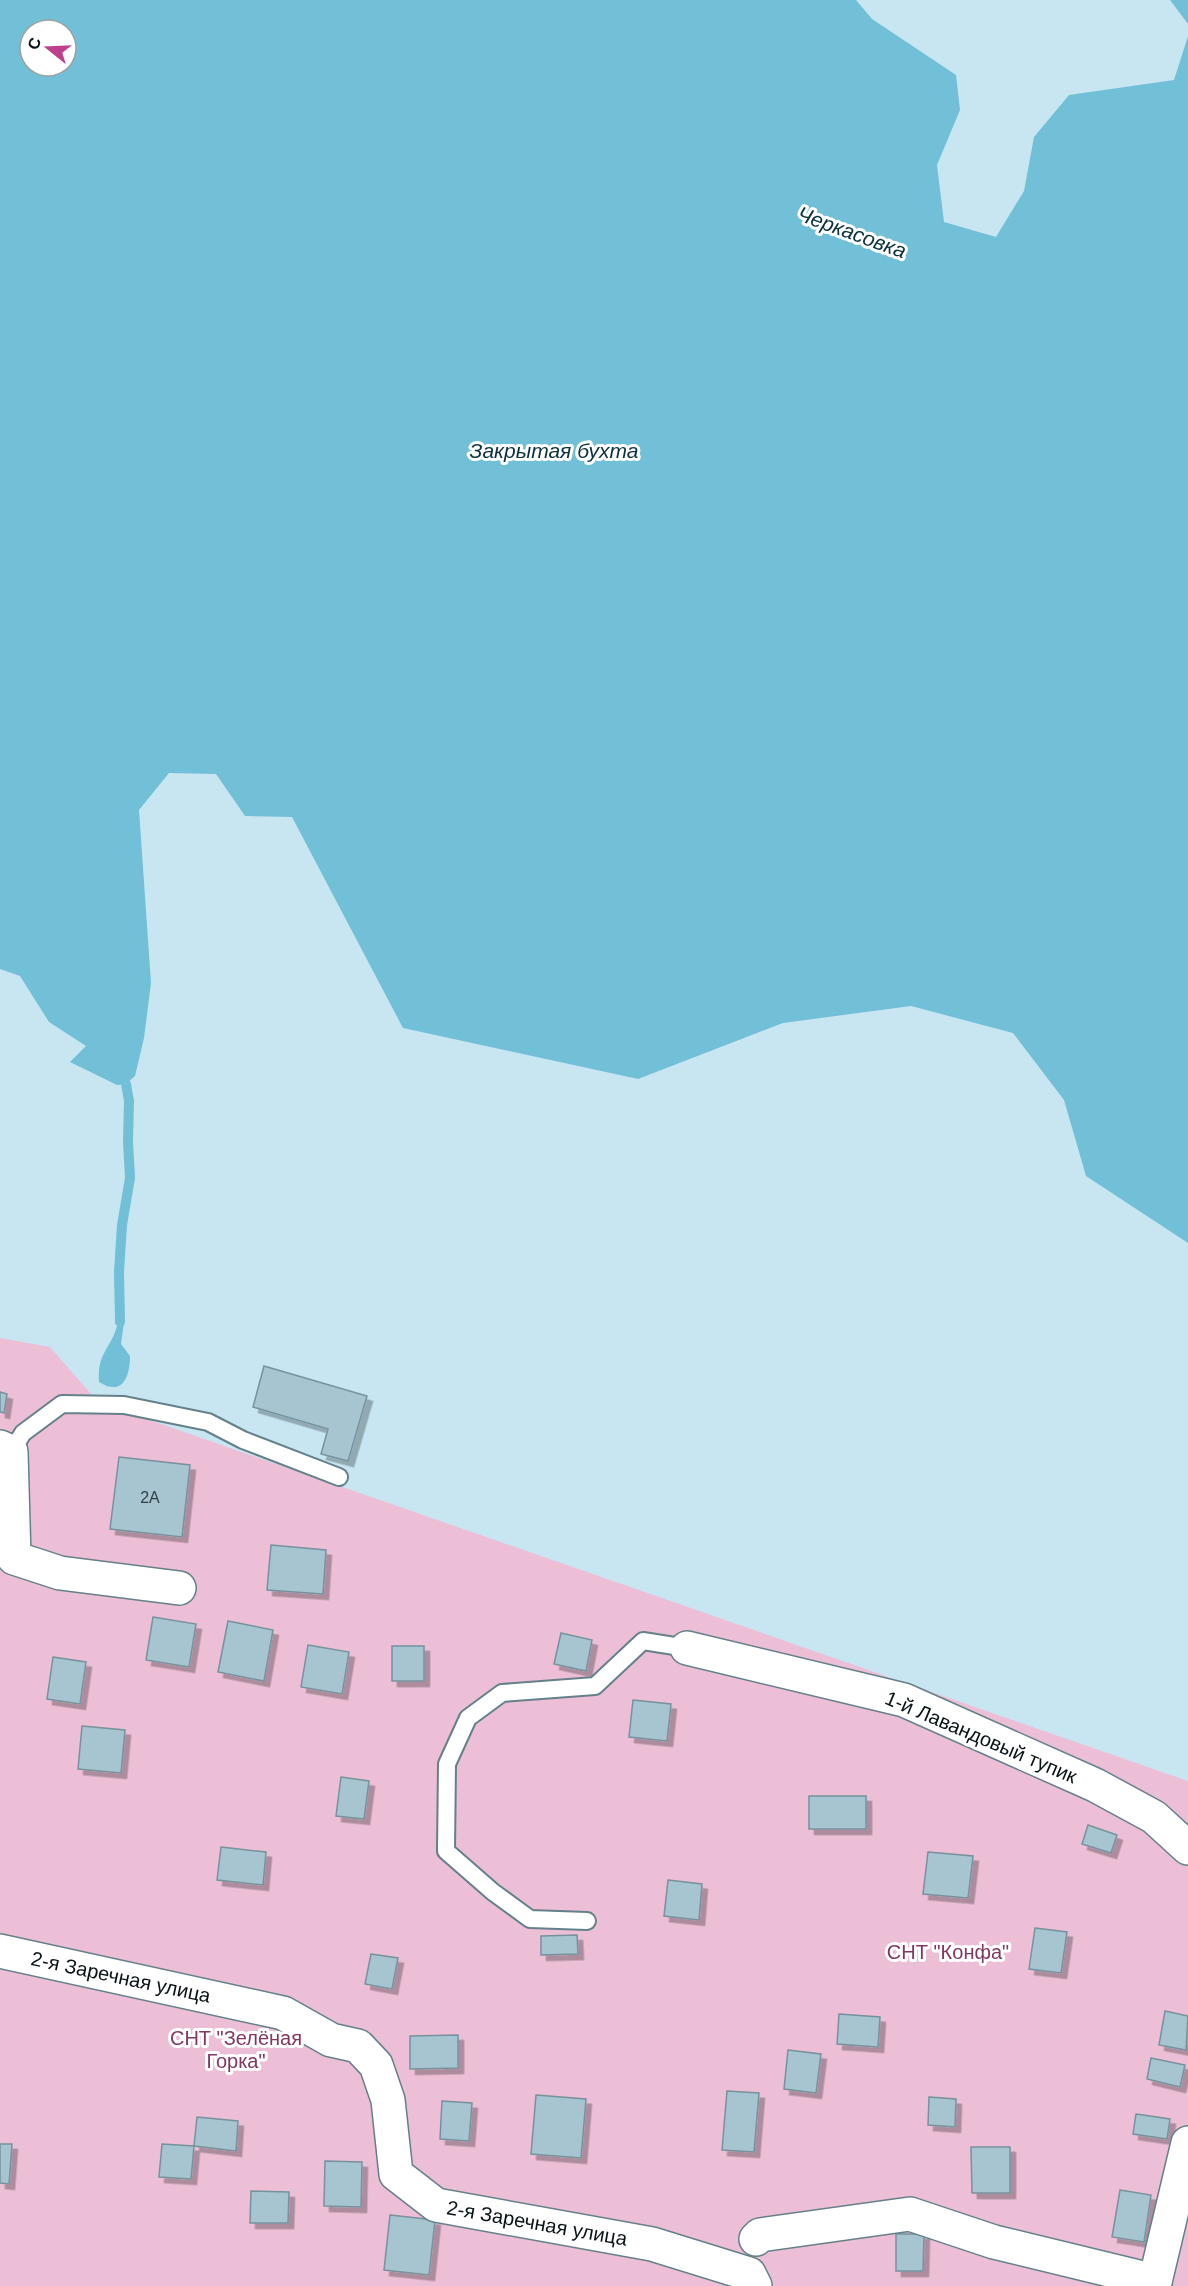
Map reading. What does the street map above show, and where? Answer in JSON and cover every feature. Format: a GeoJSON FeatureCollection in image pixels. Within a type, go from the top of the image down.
{"type":"FeatureCollection","features":[{"type":"Feature","properties":{"kind":"street"},"geometry":{"type":"LineString","coordinates":[[5,1449],[14,1558],[60,1573],[180,1588]]}},
{"type":"Feature","properties":{"kind":"street","name":"1-й Лавандовый тупик"},"geometry":{"type":"LineString","coordinates":[[687,1648],[904,1700],[1095,1785],[1154,1818],[1188,1848]]}},
{"type":"Feature","properties":{"kind":"street","name":"2-я Заречная улица"},"geometry":{"type":"LineString","coordinates":[[0,1951],[283,2013],[331,2040],[358,2046],[376,2065],[388,2100],[396,2174],[436,2205],[652,2244],[752,2280]]}},
{"type":"Feature","properties":{"kind":"street"},"geometry":{"type":"LineString","coordinates":[[756,2239],[760,2235],[910,2214],[994,2242],[1154,2284],[1188,2143]]}},
{"type":"Feature","properties":{"kind":"lane"},"geometry":{"type":"LineString","coordinates":[[5,1449],[62,1404],[124,1405],[208,1422],[243,1440],[339,1477]]}},
{"type":"Feature","properties":{"kind":"lane"},"geometry":{"type":"LineString","coordinates":[[587,1921],[530,1919],[493,1892],[446,1851],[447,1764],[468,1718],[502,1693],[595,1686],[643,1641],[687,1648]]}},
{"type":"Feature","properties":{"kind":"lane"},"geometry":{"type":"LineString","coordinates":[[752,2280],[749,2253],[756,2239]]}},
{"type":"Feature","properties":{"kind":"green space"},"geometry":{"type":"Polygon","coordinates":[[[0,1338],[50,1347],[98,1402],[1188,1781],[1188,2286],[0,2286],[0,1338]]]}},
{"type":"Feature","properties":{"kind":"water","name":"Закрытая бухта"},"geometry":{"type":"Polygon","coordinates":[[[0,0],[856,0],[872,19],[956,75],[960,110],[937,165],[944,222],[996,237],[1024,191],[1034,137],[1069,95],[1174,80],[1188,36],[1188,1243],[1086,1176],[1064,1100],[1013,1033],[911,1006],[783,1023],[638,1079],[403,1028],[292,817],[245,816],[216,774],[169,773],[139,810],[151,983],[144,1038],[135,1076],[126,1084],[117,1085],[70,1062],[86,1046],[49,1022],[20,976],[0,969],[0,0]]]}},
{"type":"Feature","properties":{"kind":"water"},"geometry":{"type":"Polygon","coordinates":[[[1170,0],[1188,0],[1188,24],[1170,0]]]}},
{"type":"Feature","properties":{"kind":"water"},"geometry":{"type":"Polygon","coordinates":[[[118,1322],[124,1322],[121,1344],[130,1356],[130,1363],[124,1382],[114,1387],[99,1382],[99,1372],[100,1363],[118,1322]]]}},
{"type":"Feature","properties":{"kind":"building"},"geometry":{"type":"Polygon","coordinates":[[[264,1366],[367,1396],[348,1461],[321,1454],[328,1429],[253,1407],[264,1366]]]}},
{"type":"Feature","properties":{"kind":"building"},"geometry":{"type":"Polygon","coordinates":[[[0,1392],[7,1394],[4,1413],[0,1412],[0,1392]]]}},
{"type":"Feature","properties":{"kind":"building"},"geometry":{"type":"Polygon","coordinates":[[[119,1457],[190,1465],[182,1537],[110,1529],[119,1457]]]}},
{"type":"Feature","properties":{"kind":"building"},"geometry":{"type":"Polygon","coordinates":[[[271,1545],[326,1550],[323,1594],[267,1590],[271,1545]]]}},
{"type":"Feature","properties":{"kind":"building"},"geometry":{"type":"Polygon","coordinates":[[[153,1617],[196,1624],[189,1667],[146,1660],[153,1617]]]}},
{"type":"Feature","properties":{"kind":"building"},"geometry":{"type":"Polygon","coordinates":[[[228,1621],[273,1630],[264,1681],[218,1672],[228,1621]]]}},
{"type":"Feature","properties":{"kind":"building"},"geometry":{"type":"Polygon","coordinates":[[[561,1633],[592,1640],[586,1671],[554,1664],[561,1633]]]}},
{"type":"Feature","properties":{"kind":"building"},"geometry":{"type":"Polygon","coordinates":[[[308,1645],[349,1652],[342,1694],[301,1687],[308,1645]]]}},
{"type":"Feature","properties":{"kind":"building"},"geometry":{"type":"Polygon","coordinates":[[[392,1646],[424,1646],[424,1681],[392,1681],[392,1646]]]}},
{"type":"Feature","properties":{"kind":"building"},"geometry":{"type":"Polygon","coordinates":[[[53,1657],[86,1662],[80,1704],[47,1699],[53,1657]]]}},
{"type":"Feature","properties":{"kind":"building"},"geometry":{"type":"Polygon","coordinates":[[[633,1700],[671,1704],[667,1741],[629,1737],[633,1700]]]}},
{"type":"Feature","properties":{"kind":"building"},"geometry":{"type":"Polygon","coordinates":[[[82,1726],[125,1730],[121,1773],[78,1769],[82,1726]]]}},
{"type":"Feature","properties":{"kind":"building"},"geometry":{"type":"Polygon","coordinates":[[[341,1777],[369,1781],[364,1819],[336,1816],[341,1777]]]}},
{"type":"Feature","properties":{"kind":"building"},"geometry":{"type":"Polygon","coordinates":[[[809,1796],[866,1796],[866,1829],[809,1829],[809,1796]]]}},
{"type":"Feature","properties":{"kind":"building"},"geometry":{"type":"Polygon","coordinates":[[[1088,1825],[1117,1835],[1111,1853],[1082,1844],[1088,1825]]]}},
{"type":"Feature","properties":{"kind":"building"},"geometry":{"type":"Polygon","coordinates":[[[221,1847],[266,1852],[263,1885],[217,1880],[221,1847]]]}},
{"type":"Feature","properties":{"kind":"building"},"geometry":{"type":"Polygon","coordinates":[[[928,1852],[973,1856],[968,1898],[923,1894],[928,1852]]]}},
{"type":"Feature","properties":{"kind":"building"},"geometry":{"type":"Polygon","coordinates":[[[668,1880],[702,1884],[699,1920],[664,1916],[668,1880]]]}},
{"type":"Feature","properties":{"kind":"building"},"geometry":{"type":"Polygon","coordinates":[[[1035,1928],[1067,1932],[1061,1973],[1029,1969],[1035,1928]]]}},
{"type":"Feature","properties":{"kind":"building"},"geometry":{"type":"Polygon","coordinates":[[[577,1935],[578,1954],[541,1955],[541,1936],[577,1935]]]}},
{"type":"Feature","properties":{"kind":"building"},"geometry":{"type":"Polygon","coordinates":[[[371,1954],[398,1958],[392,1989],[365,1984],[371,1954]]]}},
{"type":"Feature","properties":{"kind":"building"},"geometry":{"type":"Polygon","coordinates":[[[1165,2011],[1188,2016],[1186,2050],[1159,2045],[1165,2011]]]}},
{"type":"Feature","properties":{"kind":"building"},"geometry":{"type":"Polygon","coordinates":[[[839,2014],[880,2017],[878,2047],[837,2044],[839,2014]]]}},
{"type":"Feature","properties":{"kind":"building"},"geometry":{"type":"Polygon","coordinates":[[[458,2035],[458,2068],[410,2069],[410,2036],[458,2035]]]}},
{"type":"Feature","properties":{"kind":"building"},"geometry":{"type":"Polygon","coordinates":[[[788,2050],[821,2054],[816,2093],[784,2089],[788,2050]]]}},
{"type":"Feature","properties":{"kind":"building"},"geometry":{"type":"Polygon","coordinates":[[[1151,2058],[1185,2065],[1180,2087],[1147,2079],[1151,2058]]]}},
{"type":"Feature","properties":{"kind":"building"},"geometry":{"type":"Polygon","coordinates":[[[727,2091],[759,2093],[754,2152],[722,2150],[727,2091]]]}},
{"type":"Feature","properties":{"kind":"building"},"geometry":{"type":"Polygon","coordinates":[[[536,2095],[586,2099],[581,2158],[531,2154],[536,2095]]]}},
{"type":"Feature","properties":{"kind":"building"},"geometry":{"type":"Polygon","coordinates":[[[929,2097],[956,2099],[955,2127],[928,2125],[929,2097]]]}},
{"type":"Feature","properties":{"kind":"building"},"geometry":{"type":"Polygon","coordinates":[[[442,2101],[472,2103],[469,2141],[440,2139],[442,2101]]]}},
{"type":"Feature","properties":{"kind":"building"},"geometry":{"type":"Polygon","coordinates":[[[1136,2114],[1170,2119],[1167,2139],[1133,2134],[1136,2114]]]}},
{"type":"Feature","properties":{"kind":"building"},"geometry":{"type":"Polygon","coordinates":[[[197,2117],[238,2121],[236,2151],[194,2146],[197,2117]]]}},
{"type":"Feature","properties":{"kind":"building"},"geometry":{"type":"Polygon","coordinates":[[[0,2144],[12,2144],[9,2184],[0,2183],[0,2144]]]}},
{"type":"Feature","properties":{"kind":"building"},"geometry":{"type":"Polygon","coordinates":[[[162,2144],[194,2146],[191,2179],[159,2177],[162,2144]]]}},
{"type":"Feature","properties":{"kind":"building"},"geometry":{"type":"Polygon","coordinates":[[[971,2147],[1010,2147],[1010,2193],[972,2193],[971,2147]]]}},
{"type":"Feature","properties":{"kind":"building"},"geometry":{"type":"Polygon","coordinates":[[[325,2161],[362,2162],[361,2207],[324,2206],[325,2161]]]}},
{"type":"Feature","properties":{"kind":"building"},"geometry":{"type":"Polygon","coordinates":[[[1120,2190],[1151,2195],[1144,2242],[1112,2237],[1120,2190]]]}},
{"type":"Feature","properties":{"kind":"building"},"geometry":{"type":"Polygon","coordinates":[[[251,2191],[289,2192],[288,2223],[250,2223],[251,2191]]]}},
{"type":"Feature","properties":{"kind":"building"},"geometry":{"type":"Polygon","coordinates":[[[390,2215],[435,2220],[429,2275],[384,2270],[390,2215]]]}},
{"type":"Feature","properties":{"kind":"building"},"geometry":{"type":"Polygon","coordinates":[[[896,2234],[924,2234],[923,2271],[896,2271],[896,2234]]]}},
{"type":"Feature","properties":{"kind":"waterway"},"geometry":{"type":"LineString","coordinates":[[120,1322],[119,1272],[122,1225],[130,1178],[129,1101],[126,1084]]}},
{"type":"Feature","properties":{"kind":"water label","name":"Черкасовка"},"geometry":{"type":"Point","coordinates":[852,232]}},
{"type":"Feature","properties":{"kind":"park label","name":"СНТ \"Конфа\""},"geometry":{"type":"Point","coordinates":[948,1952]}},
{"type":"Feature","properties":{"kind":"park label","name":"СНТ \"Зелёная Горка\""},"geometry":{"type":"Point","coordinates":[236,2050]}}]}
